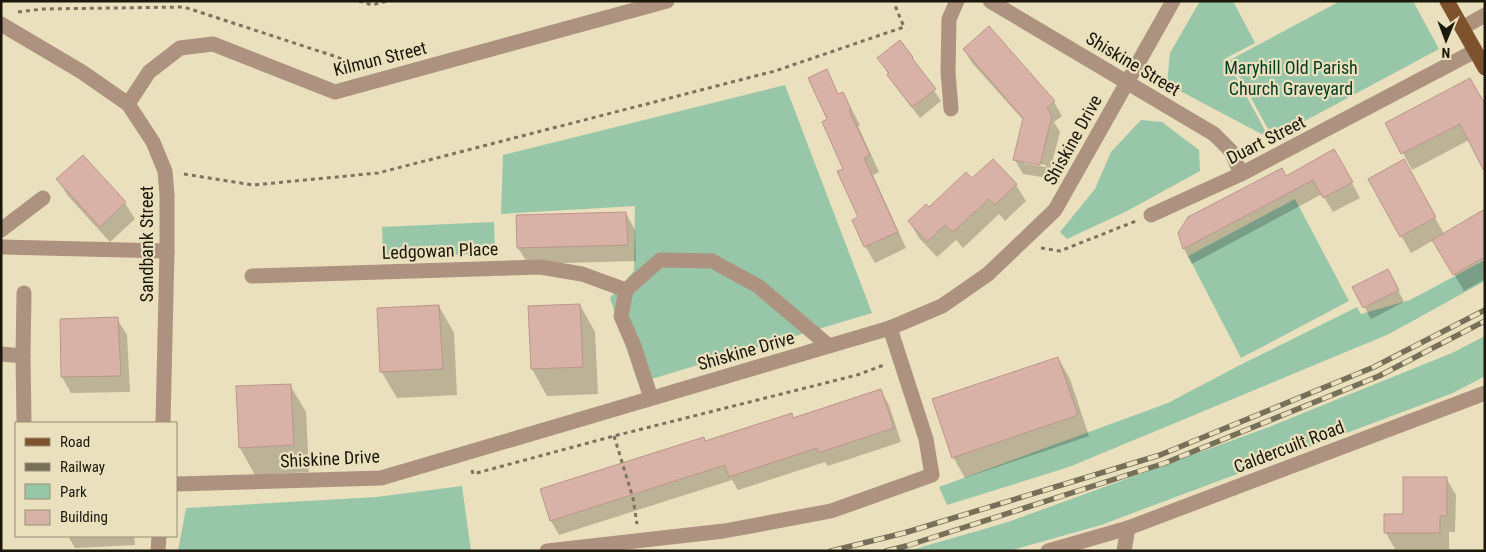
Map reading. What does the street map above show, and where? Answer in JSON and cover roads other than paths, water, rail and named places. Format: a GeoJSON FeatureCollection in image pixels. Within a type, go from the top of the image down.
{"type":"FeatureCollection","features":[{"type":"Feature","properties":{"kind":"main road"},"geometry":{"type":"LineString","coordinates":[[1447,1],[1485,68]]}},
{"type":"Feature","properties":{"kind":"street","name":"Kilmun Street"},"geometry":{"type":"LineString","coordinates":[[128,104],[149,72],[180,48],[213,44],[335,92],[668,1]]}},
{"type":"Feature","properties":{"kind":"street"},"geometry":{"type":"LineString","coordinates":[[951,109],[948,72],[949,20],[957,1]]}},
{"type":"Feature","properties":{"kind":"street","name":"Shiskine Street"},"geometry":{"type":"LineString","coordinates":[[990,1],[1214,134],[1231,151],[1241,174]]}},
{"type":"Feature","properties":{"kind":"street","name":"Shiskine Drive"},"geometry":{"type":"LineString","coordinates":[[178,484],[381,478],[890,328],[942,306],[988,274],[1056,210],[1173,1]]}},
{"type":"Feature","properties":{"kind":"street"},"geometry":{"type":"LineString","coordinates":[[1462,28],[1485,15]]}},
{"type":"Feature","properties":{"kind":"street","name":"Sandbank Street"},"geometry":{"type":"LineString","coordinates":[[1,24],[82,72],[128,104],[153,142],[165,171],[167,251],[163,422]]}},
{"type":"Feature","properties":{"kind":"street","name":"Duart Street"},"geometry":{"type":"LineString","coordinates":[[1151,215],[1241,174],[1422,80],[1475,50]]}},
{"type":"Feature","properties":{"kind":"street"},"geometry":{"type":"LineString","coordinates":[[1,230],[44,198]]}},
{"type":"Feature","properties":{"kind":"street"},"geometry":{"type":"LineString","coordinates":[[1,247],[167,251]]}},
{"type":"Feature","properties":{"kind":"street"},"geometry":{"type":"LineString","coordinates":[[651,398],[634,346],[621,316],[626,290],[660,260],[712,261],[758,286],[829,346]]}},
{"type":"Feature","properties":{"kind":"street","name":"Ledgowan Place"},"geometry":{"type":"LineString","coordinates":[[252,276],[540,267],[582,274],[626,290]]}},
{"type":"Feature","properties":{"kind":"street"},"geometry":{"type":"LineString","coordinates":[[24,293],[24,422]]}},
{"type":"Feature","properties":{"kind":"street"},"geometry":{"type":"LineString","coordinates":[[547,551],[724,531],[831,511],[932,475],[926,439],[890,328]]}},
{"type":"Feature","properties":{"kind":"street"},"geometry":{"type":"LineString","coordinates":[[1,354],[23,356]]}},
{"type":"Feature","properties":{"kind":"street","name":"Caldercuilt Road"},"geometry":{"type":"LineString","coordinates":[[1048,551],[1128,528],[1485,393]]}},
{"type":"Feature","properties":{"kind":"street"},"geometry":{"type":"LineString","coordinates":[[1124,551],[1128,528]]}},
{"type":"Feature","properties":{"kind":"street"},"geometry":{"type":"LineString","coordinates":[[158,551],[159,537]]}},
{"type":"Feature","properties":{"kind":"railway"},"geometry":{"type":"LineString","coordinates":[[831,551],[904,533],[1160,455],[1374,367],[1485,310]]}},
{"type":"Feature","properties":{"kind":"railway"},"geometry":{"type":"LineString","coordinates":[[886,551],[1165,463],[1379,376],[1485,321]]}},
{"type":"Feature","properties":{"kind":"park label","name":"Maryhill Old Parish Church Graveyard"},"geometry":{"type":"Point","coordinates":[1291,78]}}]}
